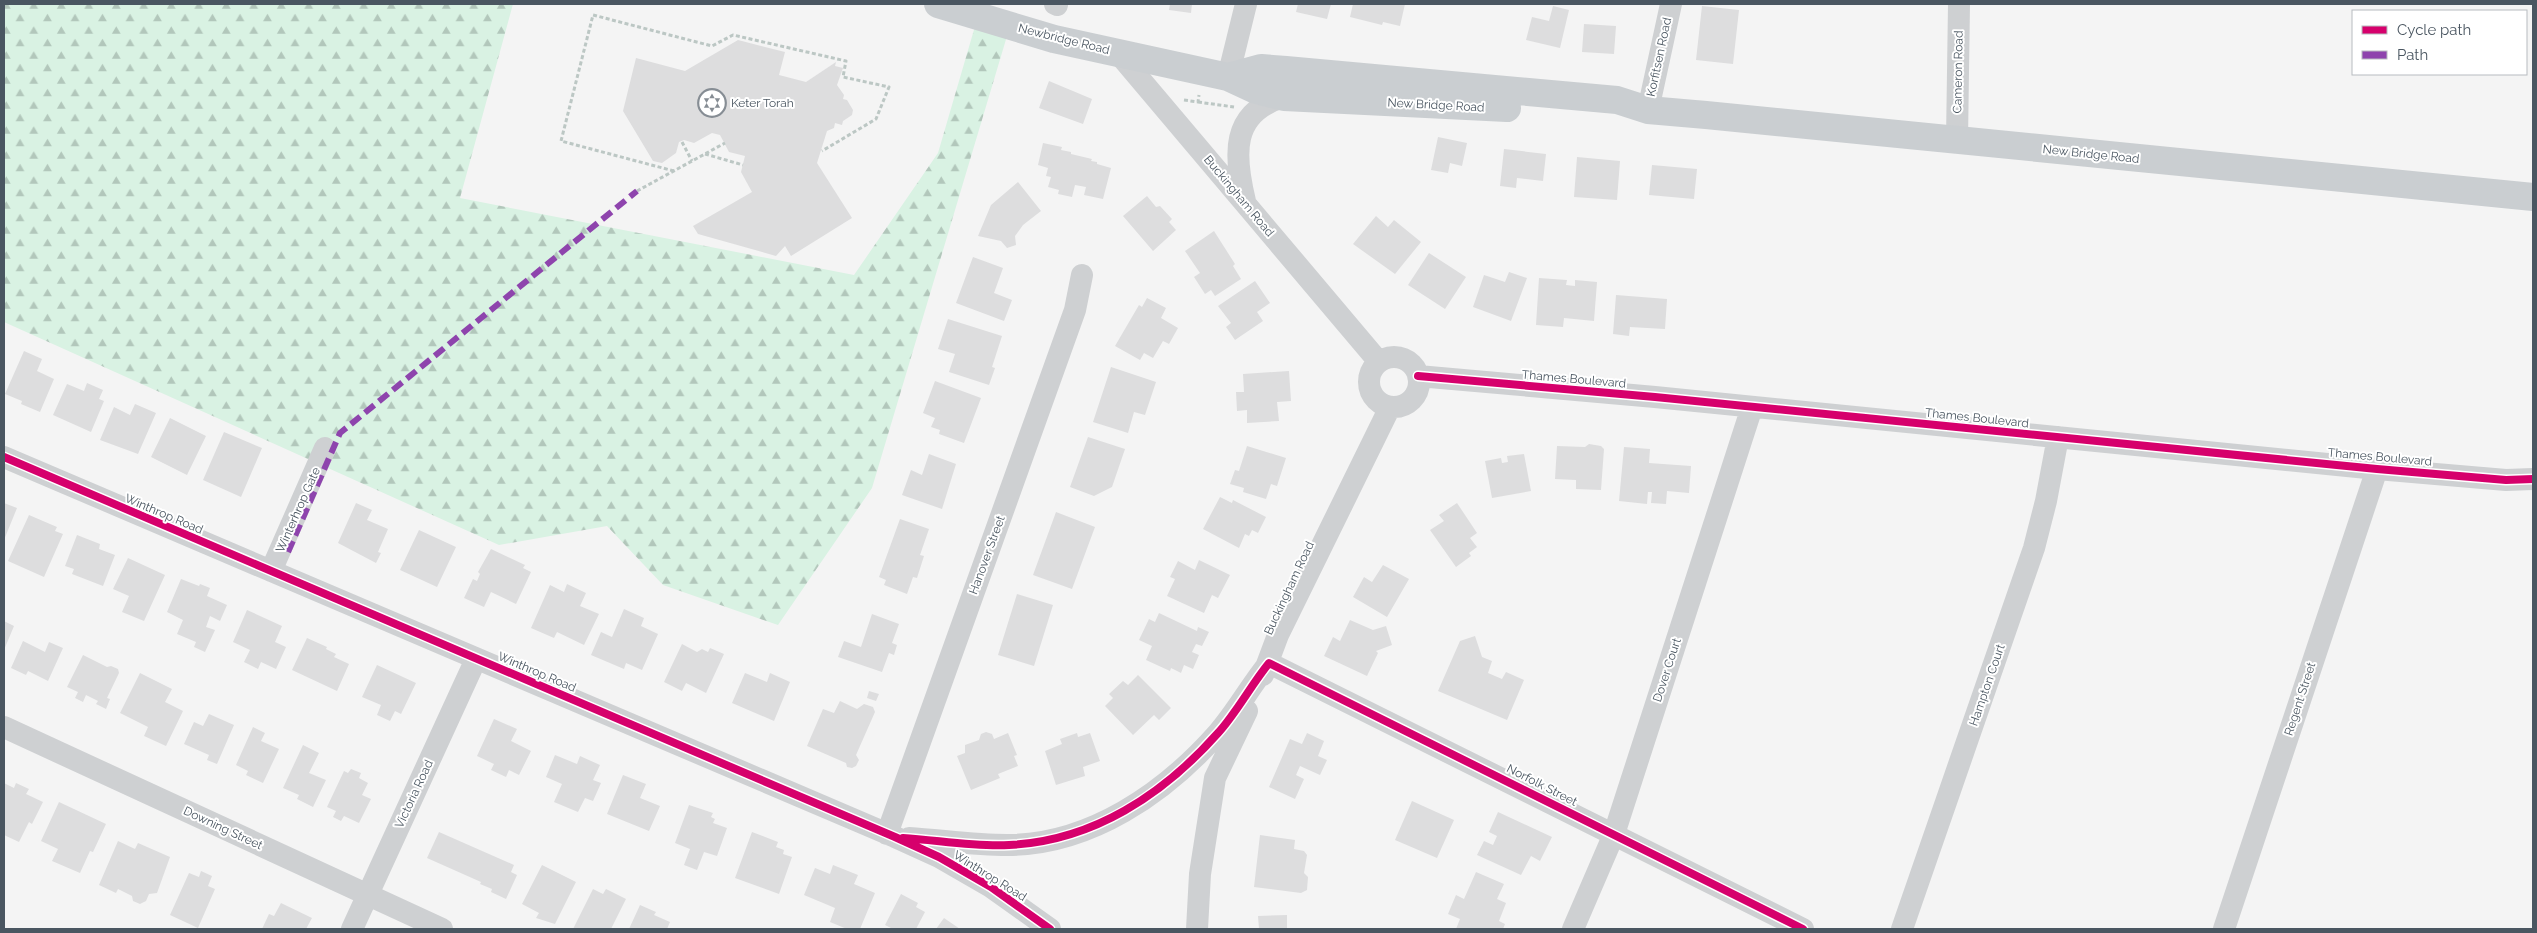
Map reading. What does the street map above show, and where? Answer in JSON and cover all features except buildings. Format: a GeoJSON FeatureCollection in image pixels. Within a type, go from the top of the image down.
{"type":"FeatureCollection","features":[{"type":"Feature","properties":{"kind":"main road","name":"Newbridge Road"},"geometry":{"type":"LineString","coordinates":[[938,4],[1054,39],[1118,53]]}},
{"type":"Feature","properties":{"kind":"main road","name":"New Bridge Road"},"geometry":{"type":"LineString","coordinates":[[1118,53],[1228,77],[1256,90],[1284,97],[1616,114],[1648,110]]}},
{"type":"Feature","properties":{"kind":"main road","name":"New Bridge Road"},"geometry":{"type":"LineString","coordinates":[[1228,77],[1261,68],[1617,100],[1648,110],[2533,196]]}},
{"type":"Feature","properties":{"kind":"street"},"geometry":{"type":"LineString","coordinates":[[1228,77],[1246,4]]}},
{"type":"Feature","properties":{"kind":"street","name":"Korfitsen Road"},"geometry":{"type":"LineString","coordinates":[[1648,110],[1670,4]]}},
{"type":"Feature","properties":{"kind":"street","name":"Cameron Road"},"geometry":{"type":"LineString","coordinates":[[1957,140],[1959,4]]}},
{"type":"Feature","properties":{"kind":"street","name":"Buckingham Road"},"geometry":{"type":"LineString","coordinates":[[1118,53],[1379,362]]}},
{"type":"Feature","properties":{"kind":"street"},"geometry":{"type":"LineString","coordinates":[[1245,204],[1237,160],[1243,129],[1250,117],[1266,102],[1284,97]]}},
{"type":"Feature","properties":{"kind":"street","name":"Hanover Street"},"geometry":{"type":"LineString","coordinates":[[891,835],[1075,310],[1082,275]]}},
{"type":"Feature","properties":{"kind":"street"},"geometry":{"type":"LineString","coordinates":[[1391,357],[1400,358],[1413,366],[1418,376],[1418,388],[1410,402],[1403,406],[1390,407],[1379,402],[1369,388],[1371,371],[1379,362],[1391,357]]}},
{"type":"Feature","properties":{"kind":"street","name":"Thames Boulevard"},"geometry":{"type":"LineString","coordinates":[[1418,376],[2506,480],[2533,479]]}},
{"type":"Feature","properties":{"kind":"street","name":"Buckingham Road"},"geometry":{"type":"LineString","coordinates":[[1197,929],[1200,874],[1215,778],[1269,663],[1278,635],[1390,407]]}},
{"type":"Feature","properties":{"kind":"street","name":"Dover Court"},"geometry":{"type":"LineString","coordinates":[[1573,929],[1614,834],[1752,407]]}},
{"type":"Feature","properties":{"kind":"street","name":"Hampton Court"},"geometry":{"type":"LineString","coordinates":[[1902,929],[2034,548],[2046,501],[2058,437]]}},
{"type":"Feature","properties":{"kind":"street","name":"Winterhrop Gate"},"geometry":{"type":"LineString","coordinates":[[271,571],[326,448]]}},
{"type":"Feature","properties":{"kind":"street","name":"Winthrop Road"},"geometry":{"type":"LineString","coordinates":[[4,458],[891,835],[939,857],[991,887],[1050,929]]}},
{"type":"Feature","properties":{"kind":"street","name":"Regent Street"},"geometry":{"type":"LineString","coordinates":[[2224,929],[2377,468]]}},
{"type":"Feature","properties":{"kind":"street","name":"Victoria Road"},"geometry":{"type":"LineString","coordinates":[[352,929],[476,659]]}},
{"type":"Feature","properties":{"kind":"street"},"geometry":{"type":"LineString","coordinates":[[891,835],[1007,845],[1039,842],[1071,835],[1101,824],[1148,796],[1193,760],[1219,732],[1269,663]]}},
{"type":"Feature","properties":{"kind":"street","name":"Norfolk Street"},"geometry":{"type":"LineString","coordinates":[[1269,663],[1803,929]]}},
{"type":"Feature","properties":{"kind":"street","name":"Downing Street"},"geometry":{"type":"LineString","coordinates":[[4,727],[442,929]]}},
{"type":"Feature","properties":{"kind":"path"},"geometry":{"type":"LineString","coordinates":[[674,171],[561,141],[593,15],[712,46],[733,35],[846,61],[843,77],[889,87],[876,119],[822,151]]}},
{"type":"Feature","properties":{"kind":"path"},"geometry":{"type":"LineString","coordinates":[[1198,102],[1200,92]]}},
{"type":"Feature","properties":{"kind":"path"},"geometry":{"type":"LineString","coordinates":[[1178,99],[1236,107]]}},
{"type":"Feature","properties":{"kind":"path"},"geometry":{"type":"LineString","coordinates":[[682,142],[692,161]]}},
{"type":"Feature","properties":{"kind":"path"},"geometry":{"type":"LineString","coordinates":[[636,191],[725,143]]}},
{"type":"Feature","properties":{"kind":"path"},"geometry":{"type":"LineString","coordinates":[[705,154],[743,165]]}},
{"type":"Feature","properties":{"kind":"green space"},"geometry":{"type":"Polygon","coordinates":[[[4,4],[513,4],[460,198],[854,275],[938,153],[978,16],[1010,26],[872,488],[778,625],[663,585],[607,526],[499,545],[4,322],[4,4]]]}},
{"type":"Feature","properties":{"kind":"marked path"},"geometry":{"type":"LineString","coordinates":[[288,552],[340,433],[637,191]]}},
{"type":"Feature","properties":{"kind":"cycle path"},"geometry":{"type":"LineString","coordinates":[[1418,376],[1655,397],[2377,469],[2506,480],[2533,479]]}},
{"type":"Feature","properties":{"kind":"cycle path"},"geometry":{"type":"LineString","coordinates":[[4,457],[895,837],[939,857],[991,887],[1050,929]]}},
{"type":"Feature","properties":{"kind":"cycle path"},"geometry":{"type":"LineString","coordinates":[[903,838],[969,844],[1009,845],[1040,842],[1069,835],[1098,824],[1150,795],[1197,755],[1225,725],[1269,663],[1803,929]]}},
{"type":"Feature","properties":{"kind":"place","name":"Keter Torah"},"geometry":{"type":"Point","coordinates":[712,103]}}]}
